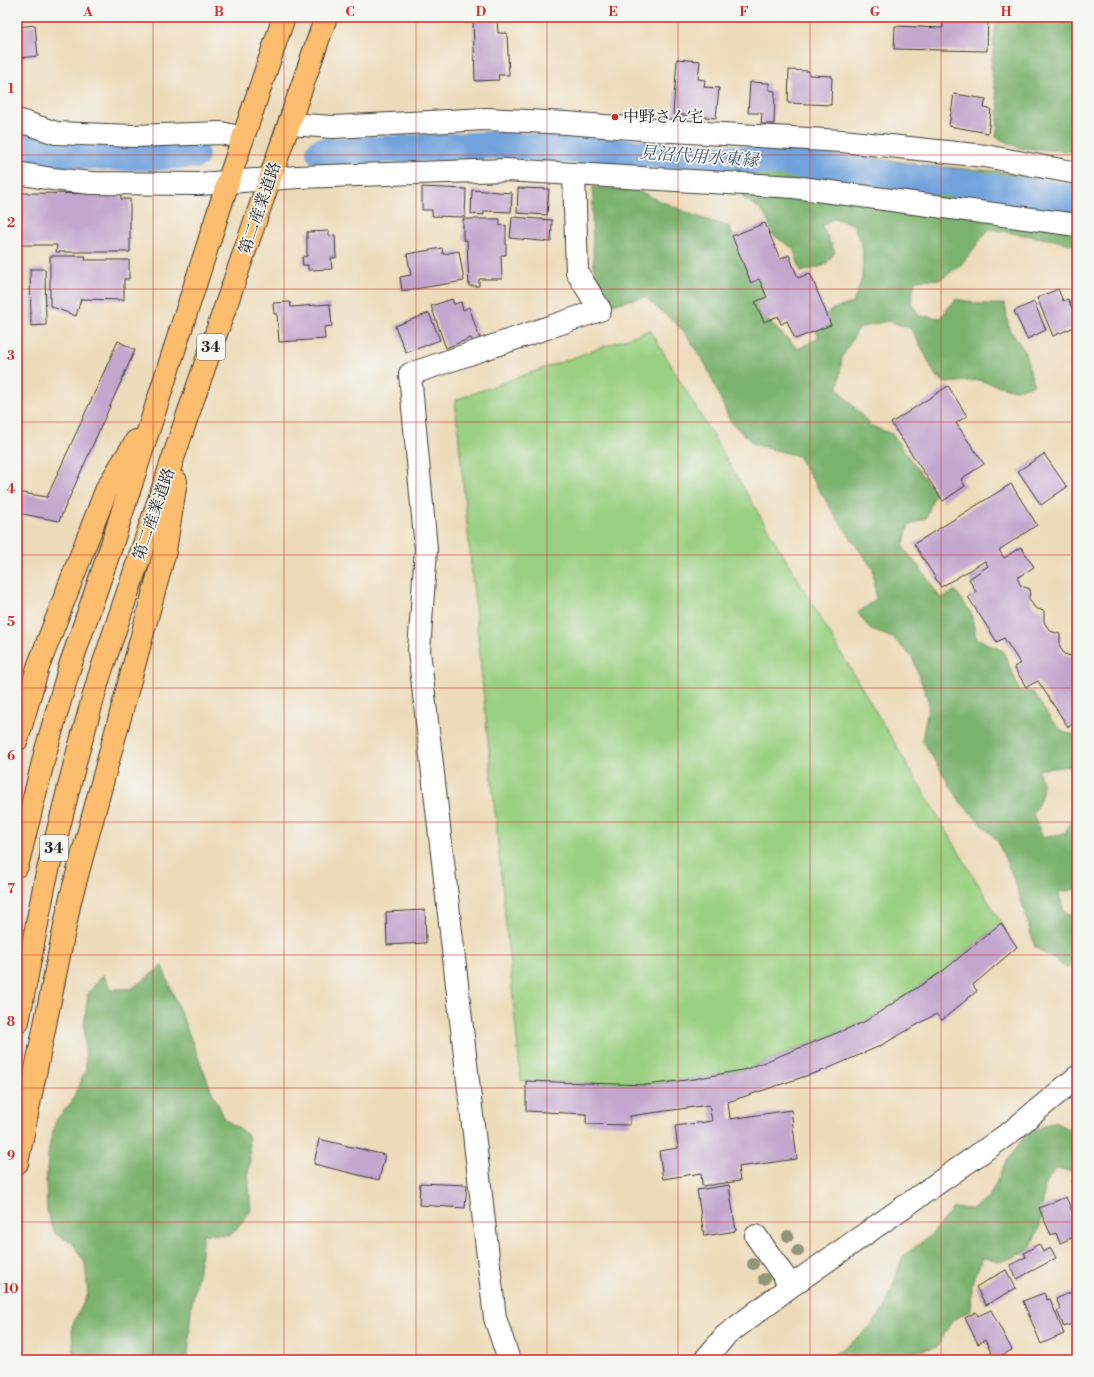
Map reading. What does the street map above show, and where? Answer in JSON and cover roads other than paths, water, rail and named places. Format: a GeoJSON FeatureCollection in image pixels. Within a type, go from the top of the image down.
{"type":"FeatureCollection","features":[{"type":"Feature","properties":{"kind":"main road","name":"第二産業道路"},"geometry":{"type":"LineString","coordinates":[[17,866],[46,750],[69,669],[112,544],[228,182],[284,17]]}},
{"type":"Feature","properties":{"kind":"main road","name":"第二産業道路"},"geometry":{"type":"LineString","coordinates":[[18,1022],[45,882],[76,759],[99,677],[186,420],[326,17]]}},
{"type":"Feature","properties":{"kind":"main road"},"geometry":{"type":"LineString","coordinates":[[17,740],[38,667],[107,488],[152,416]]}},
{"type":"Feature","properties":{"kind":"main road"},"geometry":{"type":"LineString","coordinates":[[17,1163],[21,1115],[70,901],[165,552],[186,420]]}},
{"type":"Feature","properties":{"kind":"street"},"geometry":{"type":"LineString","coordinates":[[290,124],[333,127],[486,119],[566,123],[842,141],[985,156],[1077,173]]}},
{"type":"Feature","properties":{"kind":"street"},"geometry":{"type":"LineString","coordinates":[[17,120],[56,133],[133,136],[221,133],[243,138]]}},
{"type":"Feature","properties":{"kind":"street"},"geometry":{"type":"LineString","coordinates":[[17,173],[52,180],[92,183],[199,184],[269,179],[506,170],[794,187],[1077,225]]}},
{"type":"Feature","properties":{"kind":"street"},"geometry":{"type":"LineString","coordinates":[[509,1360],[495,1318],[420,651],[426,549],[410,374],[600,310],[577,272],[574,174]]}},
{"type":"Feature","properties":{"kind":"street"},"geometry":{"type":"LineString","coordinates":[[705,1360],[725,1336],[790,1286],[1012,1131],[1077,1077]]}},
{"type":"Feature","properties":{"kind":"street"},"geometry":{"type":"LineString","coordinates":[[756,1236],[790,1286]]}},
{"type":"Feature","properties":{"kind":"waterway","name":"見沼代用水東縁"},"geometry":{"type":"LineString","coordinates":[[17,142],[39,149],[83,156],[127,157],[195,155]]}},
{"type":"Feature","properties":{"kind":"waterway","name":"見沼代用水東縁"},"geometry":{"type":"LineString","coordinates":[[320,152],[496,145],[782,162],[1077,198]]}},
{"type":"Feature","properties":{"kind":"place","name":"中野さん宅"},"geometry":{"type":"Point","coordinates":[615,117]}}]}
